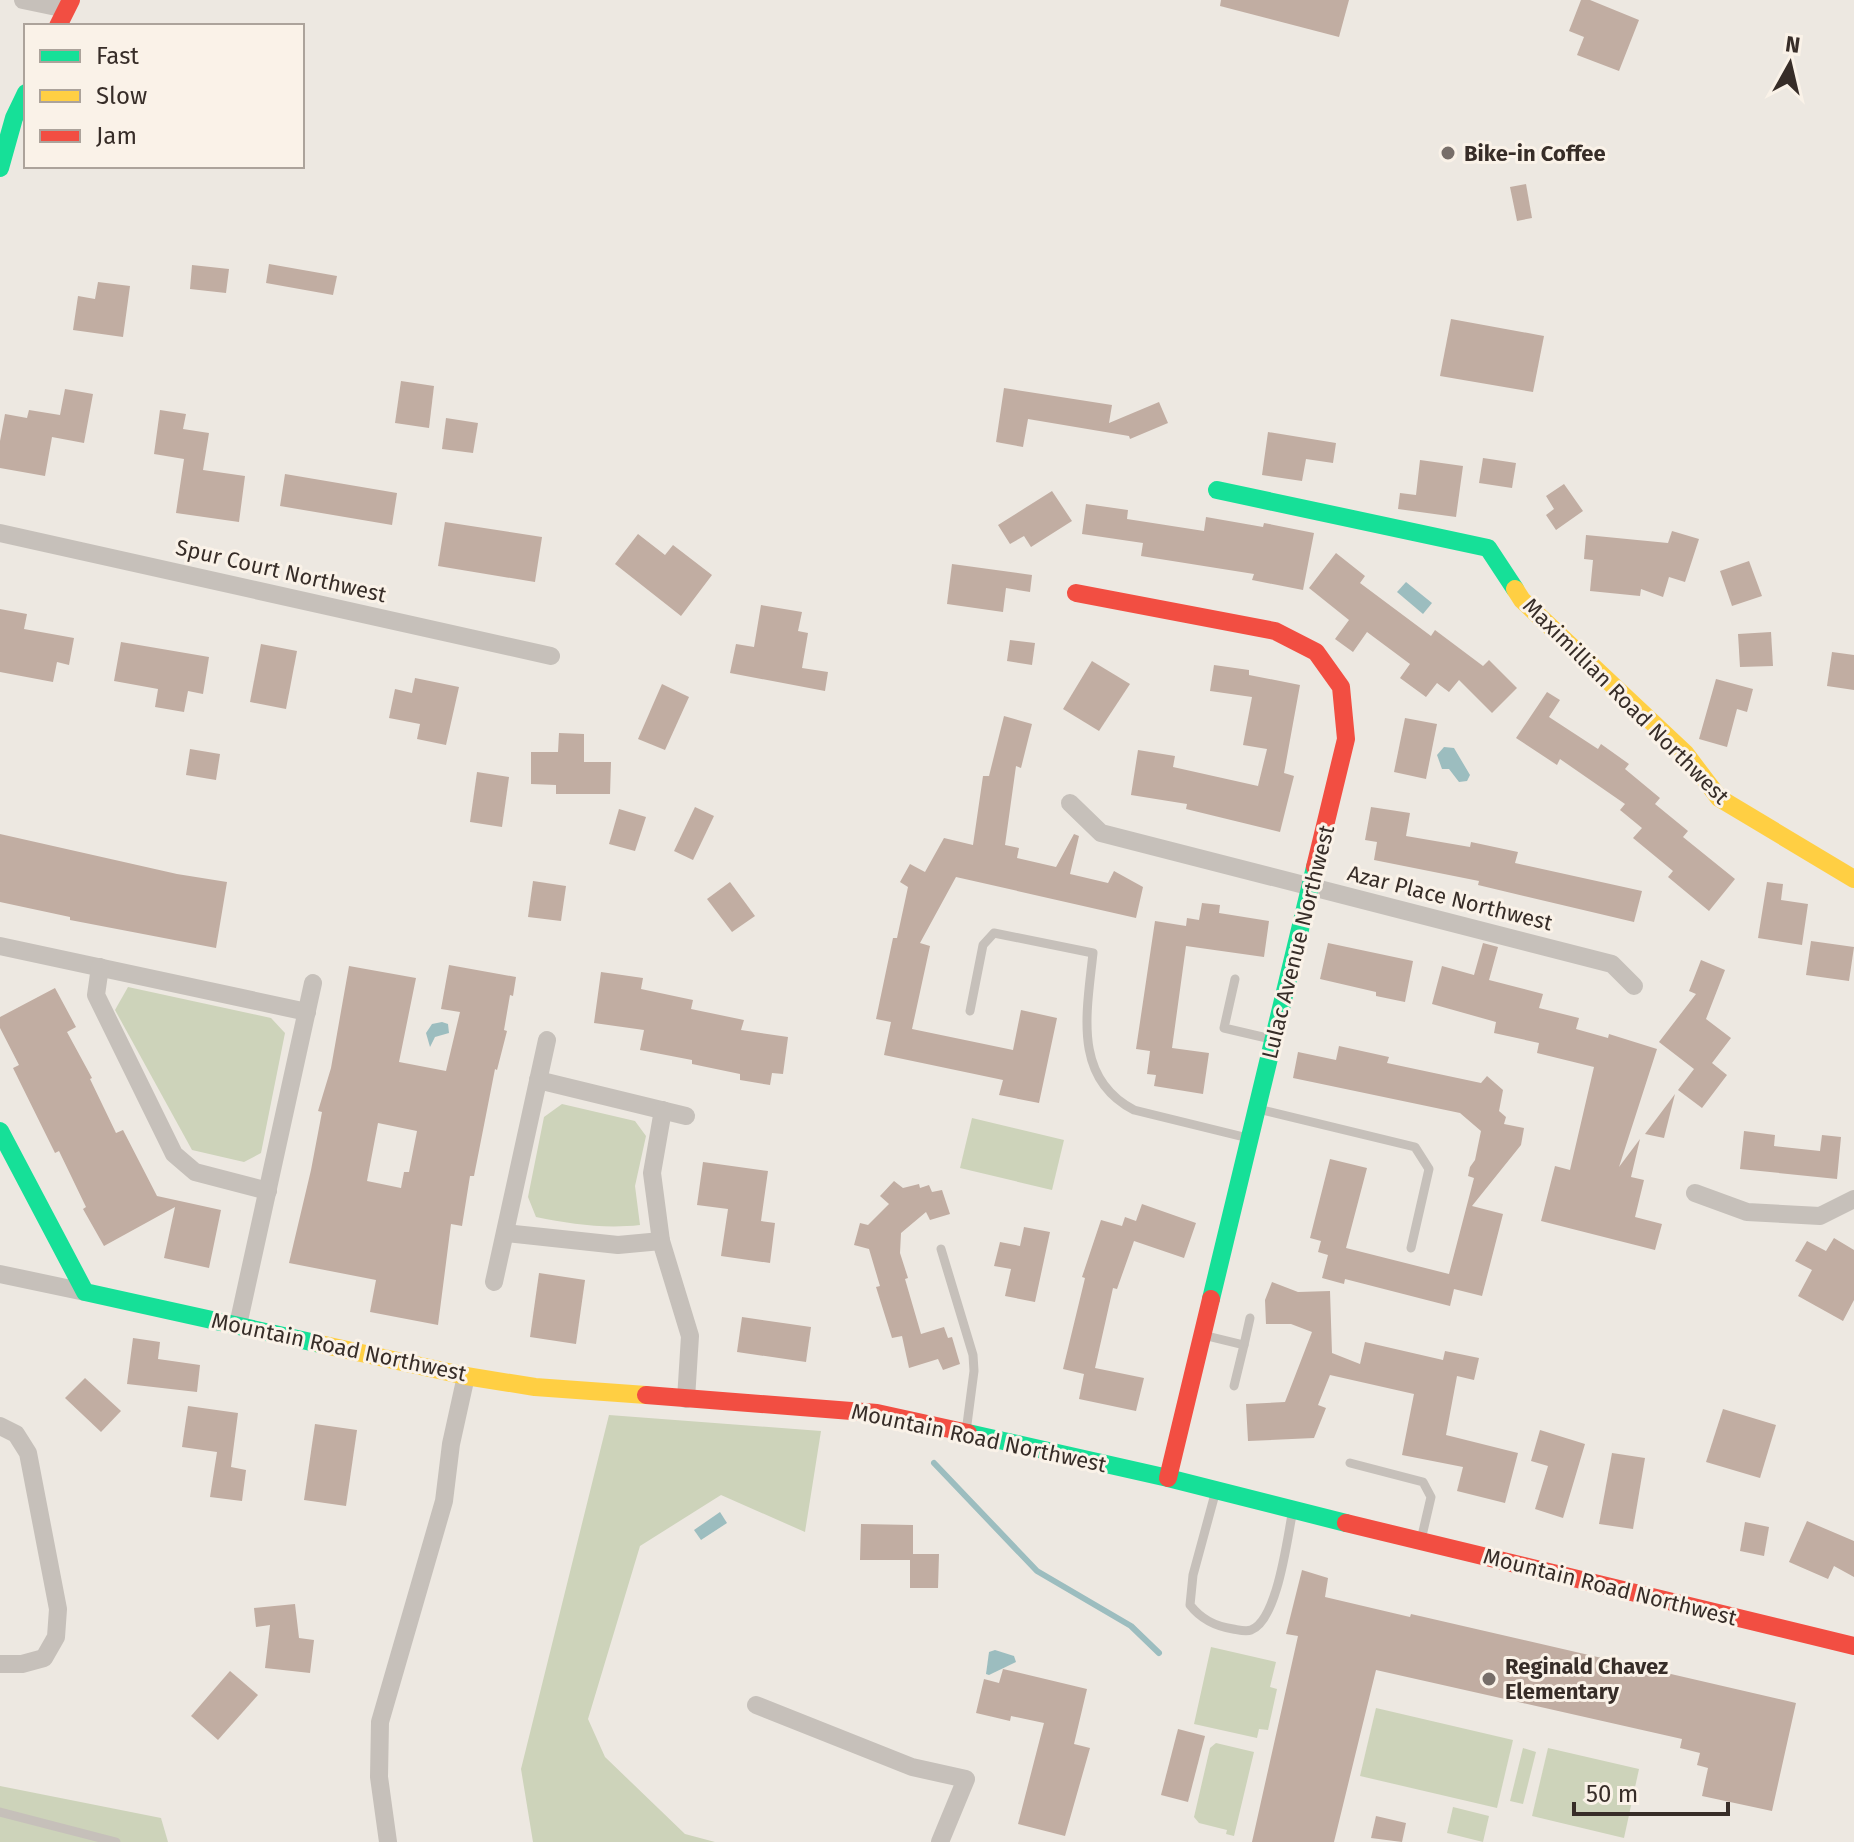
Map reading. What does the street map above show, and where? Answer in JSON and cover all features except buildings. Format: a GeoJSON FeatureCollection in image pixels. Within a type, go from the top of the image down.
{"type":"FeatureCollection","features":[{"type":"Feature","properties":{"kind":"street"},"geometry":{"type":"LineString","coordinates":[[23,0],[65,12]]}},
{"type":"Feature","properties":{"kind":"street"},"geometry":{"type":"LineString","coordinates":[[0,168],[14,118],[24,97]]}},
{"type":"Feature","properties":{"kind":"street","name":"Maximillian Road Northwest"},"geometry":{"type":"LineString","coordinates":[[1217,490],[1488,548],[1522,600],[1685,753],[1719,798],[1854,879]]}},
{"type":"Feature","properties":{"kind":"street","name":"Spur Court Northwest"},"geometry":{"type":"LineString","coordinates":[[0,533],[551,656]]}},
{"type":"Feature","properties":{"kind":"street","name":"Lulac Avenue Northwest"},"geometry":{"type":"LineString","coordinates":[[1076,593],[1275,631],[1316,652],[1341,687],[1346,739],[1168,1478]]}},
{"type":"Feature","properties":{"kind":"street","name":"Azar Place Northwest"},"geometry":{"type":"LineString","coordinates":[[1070,803],[1101,833],[1612,964],[1634,986]]}},
{"type":"Feature","properties":{"kind":"street"},"geometry":{"type":"LineString","coordinates":[[0,946],[307,1012]]}},
{"type":"Feature","properties":{"kind":"street"},"geometry":{"type":"LineString","coordinates":[[100,967],[96,995],[174,1154],[195,1172],[268,1191]]}},
{"type":"Feature","properties":{"kind":"street"},"geometry":{"type":"LineString","coordinates":[[238,1325],[313,983]]}},
{"type":"Feature","properties":{"kind":"street"},"geometry":{"type":"LineString","coordinates":[[494,1282],[547,1040]]}},
{"type":"Feature","properties":{"kind":"street"},"geometry":{"type":"LineString","coordinates":[[538,1080],[686,1116]]}},
{"type":"Feature","properties":{"kind":"street"},"geometry":{"type":"LineString","coordinates":[[663,1110],[652,1173],[661,1241],[690,1336],[686,1399]]}},
{"type":"Feature","properties":{"kind":"street"},"geometry":{"type":"LineString","coordinates":[[0,1131],[85,1292]]}},
{"type":"Feature","properties":{"kind":"street"},"geometry":{"type":"LineString","coordinates":[[1695,1193],[1747,1212],[1820,1216],[1854,1199]]}},
{"type":"Feature","properties":{"kind":"street"},"geometry":{"type":"LineString","coordinates":[[506,1233],[618,1245],[661,1241]]}},
{"type":"Feature","properties":{"kind":"street","name":"Mountain Road Northwest"},"geometry":{"type":"LineString","coordinates":[[0,1274],[466,1376],[535,1387],[877,1413],[1168,1478],[1854,1646]]}},
{"type":"Feature","properties":{"kind":"street"},"geometry":{"type":"LineString","coordinates":[[388,1842],[379,1777],[380,1722],[444,1501],[451,1444],[466,1376]]}},
{"type":"Feature","properties":{"kind":"street"},"geometry":{"type":"LineString","coordinates":[[0,1426],[16,1434],[28,1453],[58,1609],[56,1637],[44,1658],[22,1664],[0,1664]]}},
{"type":"Feature","properties":{"kind":"street"},"geometry":{"type":"LineString","coordinates":[[756,1705],[912,1767],[966,1779],[940,1842]]}},
{"type":"Feature","properties":{"kind":"lane"},"geometry":{"type":"LineString","coordinates":[[970,1011],[983,945],[994,933],[1093,953],[1087,1044],[1091,1064],[1109,1092],[1120,1103],[1134,1110],[1251,1139]]}},
{"type":"Feature","properties":{"kind":"lane"},"geometry":{"type":"LineString","coordinates":[[1235,979],[1224,1028],[1274,1040]]}},
{"type":"Feature","properties":{"kind":"lane"},"geometry":{"type":"LineString","coordinates":[[1258,1109],[1415,1147],[1429,1169],[1411,1248]]}},
{"type":"Feature","properties":{"kind":"lane"},"geometry":{"type":"LineString","coordinates":[[941,1249],[973,1355],[974,1371],[966,1432]]}},
{"type":"Feature","properties":{"kind":"lane"},"geometry":{"type":"LineString","coordinates":[[1234,1386],[1250,1318]]}},
{"type":"Feature","properties":{"kind":"lane"},"geometry":{"type":"LineString","coordinates":[[1203,1335],[1244,1345]]}},
{"type":"Feature","properties":{"kind":"lane"},"geometry":{"type":"LineString","coordinates":[[1350,1463],[1423,1482],[1431,1497],[1421,1542]]}},
{"type":"Feature","properties":{"kind":"lane"},"geometry":{"type":"LineString","coordinates":[[1216,1491],[1193,1575],[1190,1605],[1201,1618],[1226,1628],[1249,1631],[1260,1625],[1273,1603],[1293,1511]]}},
{"type":"Feature","properties":{"kind":"lane"},"geometry":{"type":"LineString","coordinates":[[0,1812],[116,1842]]}},
{"type":"Feature","properties":{"kind":"green space"},"geometry":{"type":"Polygon","coordinates":[[[128,987],[271,1018],[285,1033],[261,1153],[244,1162],[192,1150],[115,1010],[128,987]]]}},
{"type":"Feature","properties":{"kind":"green space"},"geometry":{"type":"Polygon","coordinates":[[[562,1104],[635,1121],[646,1136],[635,1186],[640,1225],[588,1225],[536,1217],[528,1197],[544,1117],[562,1104]]]}},
{"type":"Feature","properties":{"kind":"green space"},"geometry":{"type":"Polygon","coordinates":[[[972,1118],[1064,1140],[1052,1190],[960,1168],[972,1118]]]}},
{"type":"Feature","properties":{"kind":"green space"},"geometry":{"type":"Polygon","coordinates":[[[609,1415],[821,1431],[805,1532],[721,1495],[640,1546],[588,1719],[605,1757],[685,1834],[715,1842],[533,1842],[521,1769],[609,1415]]]}},
{"type":"Feature","properties":{"kind":"green space"},"geometry":{"type":"Polygon","coordinates":[[[1211,1647],[1276,1662],[1270,1687],[1277,1689],[1268,1730],[1259,1729],[1257,1738],[1194,1724],[1211,1647]]]}},
{"type":"Feature","properties":{"kind":"green space"},"geometry":{"type":"Polygon","coordinates":[[[1376,1708],[1513,1740],[1497,1808],[1360,1776],[1376,1708]]]}},
{"type":"Feature","properties":{"kind":"green space"},"geometry":{"type":"Polygon","coordinates":[[[1216,1743],[1254,1752],[1234,1836],[1226,1834],[1227,1830],[1199,1823],[1194,1817],[1210,1748],[1216,1743]]]}},
{"type":"Feature","properties":{"kind":"green space"},"geometry":{"type":"Polygon","coordinates":[[[1523,1748],[1536,1752],[1523,1804],[1510,1801],[1523,1748]]]}},
{"type":"Feature","properties":{"kind":"green space"},"geometry":{"type":"Polygon","coordinates":[[[1548,1748],[1639,1769],[1624,1838],[1532,1816],[1548,1748]]]}},
{"type":"Feature","properties":{"kind":"green space"},"geometry":{"type":"Polygon","coordinates":[[[0,1786],[161,1818],[168,1842],[0,1842],[0,1786]]]}},
{"type":"Feature","properties":{"kind":"green space"},"geometry":{"type":"Polygon","coordinates":[[[1453,1807],[1489,1816],[1483,1842],[1447,1833],[1453,1807]]]}},
{"type":"Feature","properties":{"kind":"water"},"geometry":{"type":"Polygon","coordinates":[[[1406,582],[1432,603],[1423,614],[1397,592],[1406,582]]]}},
{"type":"Feature","properties":{"kind":"water"},"geometry":{"type":"Polygon","coordinates":[[[1444,747],[1454,748],[1470,775],[1467,781],[1459,782],[1449,769],[1442,769],[1437,755],[1444,747]]]}},
{"type":"Feature","properties":{"kind":"water"},"geometry":{"type":"Polygon","coordinates":[[[432,1024],[448,1024],[449,1033],[435,1037],[430,1047],[426,1033],[432,1024]]]}},
{"type":"Feature","properties":{"kind":"water"},"geometry":{"type":"Polygon","coordinates":[[[720,1512],[727,1523],[701,1540],[694,1530],[720,1512]]]}},
{"type":"Feature","properties":{"kind":"water"},"geometry":{"type":"Polygon","coordinates":[[[995,1650],[1014,1656],[1016,1662],[989,1675],[986,1674],[989,1652],[995,1650]]]}},
{"type":"Feature","properties":{"kind":"waterway"},"geometry":{"type":"LineString","coordinates":[[934,1463],[1037,1571],[1131,1626],[1159,1653]]}},
{"type":"Feature","properties":{"kind":"traffic: fast"},"geometry":{"type":"LineString","coordinates":[[0,168],[14,118],[24,97]]}},
{"type":"Feature","properties":{"kind":"traffic: fast"},"geometry":{"type":"LineString","coordinates":[[1217,490],[1488,548],[1515,589]]}},
{"type":"Feature","properties":{"kind":"traffic: fast"},"geometry":{"type":"LineString","coordinates":[[1211,1299],[1315,867]]}},
{"type":"Feature","properties":{"kind":"traffic: fast"},"geometry":{"type":"LineString","coordinates":[[0,1131],[85,1292],[320,1344]]}},
{"type":"Feature","properties":{"kind":"traffic: fast"},"geometry":{"type":"LineString","coordinates":[[968,1433],[1168,1478],[1346,1523]]}},
{"type":"Feature","properties":{"kind":"traffic: slow"},"geometry":{"type":"LineString","coordinates":[[1515,589],[1522,600],[1685,753],[1719,798],[1854,879]]}},
{"type":"Feature","properties":{"kind":"traffic: slow"},"geometry":{"type":"LineString","coordinates":[[320,1344],[466,1376],[535,1387],[646,1395]]}},
{"type":"Feature","properties":{"kind":"traffic: jam"},"geometry":{"type":"LineString","coordinates":[[59,24],[71,0]]}},
{"type":"Feature","properties":{"kind":"traffic: jam"},"geometry":{"type":"LineString","coordinates":[[1076,593],[1275,631],[1316,652],[1341,687],[1346,739],[1315,867]]}},
{"type":"Feature","properties":{"kind":"traffic: jam"},"geometry":{"type":"LineString","coordinates":[[1168,1478],[1211,1299]]}},
{"type":"Feature","properties":{"kind":"traffic: jam"},"geometry":{"type":"LineString","coordinates":[[646,1395],[877,1413],[968,1433]]}},
{"type":"Feature","properties":{"kind":"traffic: jam"},"geometry":{"type":"LineString","coordinates":[[1346,1523],[1854,1646]]}},
{"type":"Feature","properties":{"kind":"place","name":"Bike-in Coffee"},"geometry":{"type":"Point","coordinates":[1448,153]}},
{"type":"Feature","properties":{"kind":"place","name":"Reginald Chavez Elementary"},"geometry":{"type":"Point","coordinates":[1489,1679]}}]}
